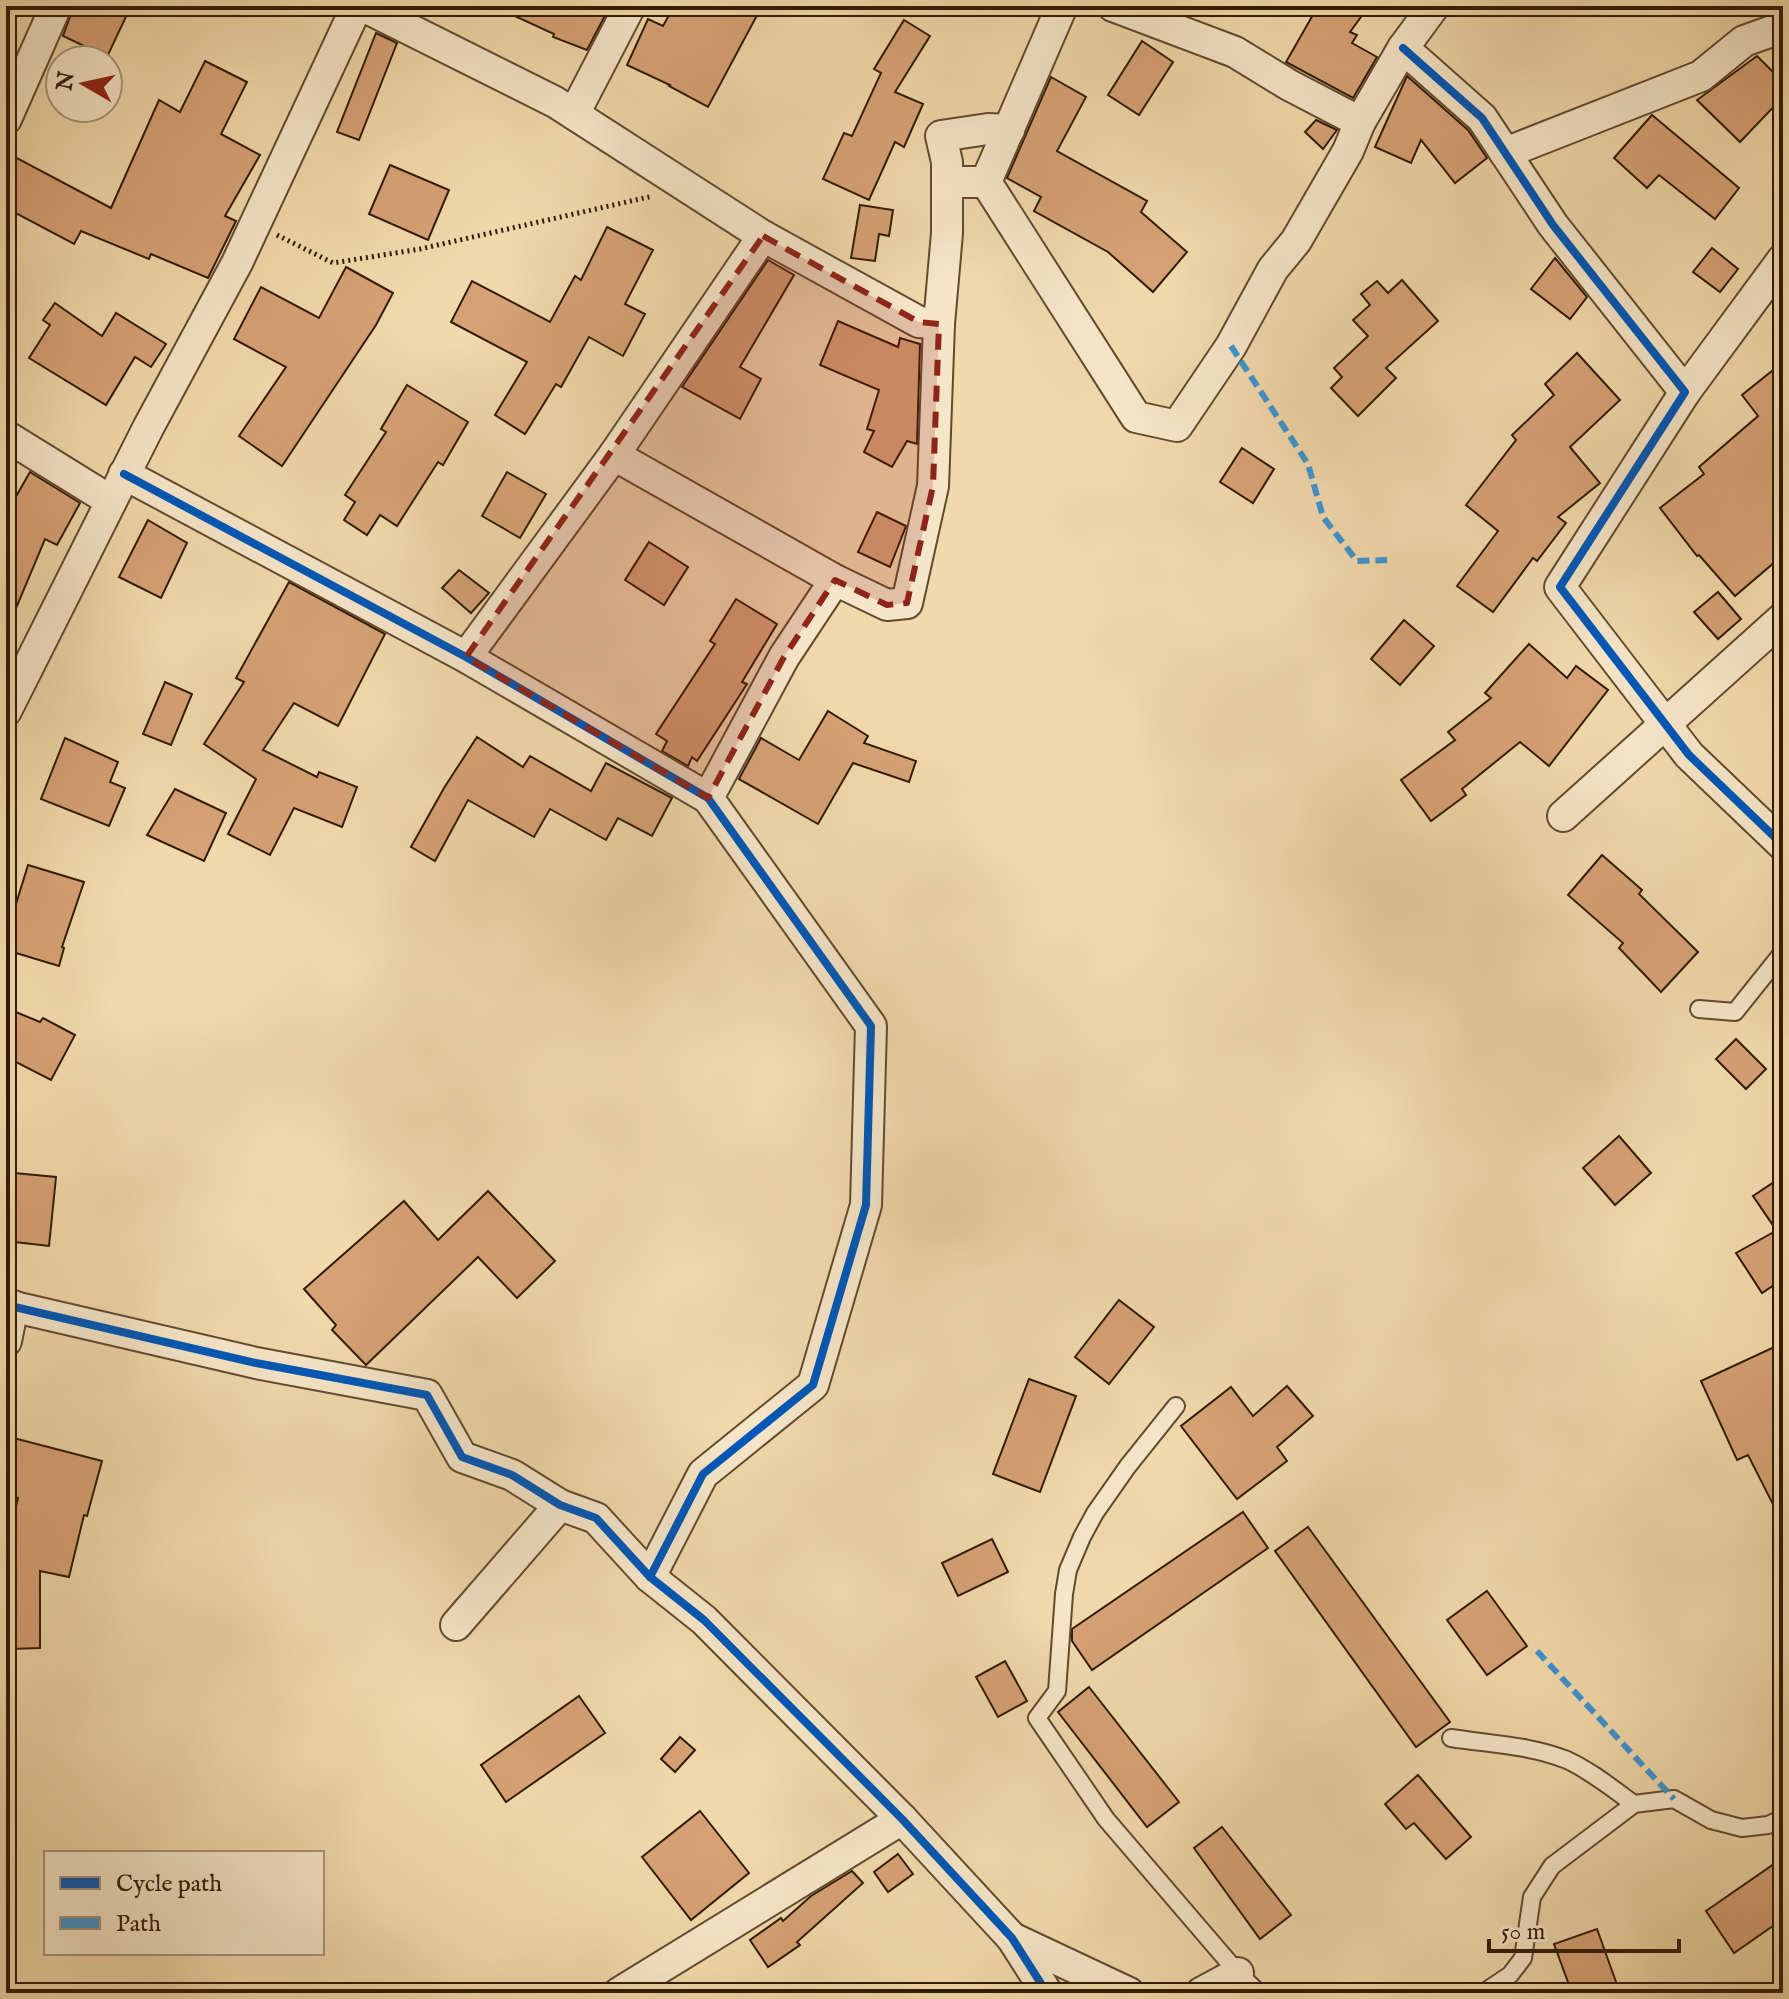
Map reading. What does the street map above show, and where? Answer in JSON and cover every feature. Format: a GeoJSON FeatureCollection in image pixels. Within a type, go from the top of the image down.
{"type":"FeatureCollection","features":[{"type":"Feature","properties":{"kind":"street"},"geometry":{"type":"LineString","coordinates":[[6,119],[56,6]]}},
{"type":"Feature","properties":{"kind":"street"},"geometry":{"type":"LineString","coordinates":[[6,711],[124,474],[237,263],[360,6],[555,102],[763,236],[919,322],[939,324]]}},
{"type":"Feature","properties":{"kind":"street"},"geometry":{"type":"LineString","coordinates":[[574,114],[630,6]]}},
{"type":"Feature","properties":{"kind":"street"},"geometry":{"type":"LineString","coordinates":[[986,182],[1062,6]]}},
{"type":"Feature","properties":{"kind":"street"},"geometry":{"type":"LineString","coordinates":[[986,182],[1136,417],[1177,426],[1231,346],[1273,269],[1296,241],[1403,48],[1434,6]]}},
{"type":"Feature","properties":{"kind":"street"},"geometry":{"type":"LineString","coordinates":[[1121,8],[1235,52],[1289,85],[1360,122]]}},
{"type":"Feature","properties":{"kind":"street"},"geometry":{"type":"LineString","coordinates":[[1505,153],[1701,76],[1744,41],[1783,27]]}},
{"type":"Feature","properties":{"kind":"street"},"geometry":{"type":"LineString","coordinates":[[1403,48],[1482,118],[1553,225],[1685,392]]}},
{"type":"Feature","properties":{"kind":"street"},"geometry":{"type":"LineString","coordinates":[[614,455],[835,580],[887,605],[907,603],[933,486],[939,324],[947,233],[947,162],[941,136],[988,129],[1009,130]]}},
{"type":"Feature","properties":{"kind":"street"},"geometry":{"type":"LineString","coordinates":[[947,182],[986,182]]}},
{"type":"Feature","properties":{"kind":"street"},"geometry":{"type":"LineString","coordinates":[[466,657],[614,455],[763,236]]}},
{"type":"Feature","properties":{"kind":"street"},"geometry":{"type":"LineString","coordinates":[[1783,259],[1685,392],[1560,587],[1689,755],[1783,845]]}},
{"type":"Feature","properties":{"kind":"street"},"geometry":{"type":"LineString","coordinates":[[6,436],[111,501]]}},
{"type":"Feature","properties":{"kind":"street"},"geometry":{"type":"LineString","coordinates":[[124,474],[466,657],[708,798],[871,1026],[866,1205],[813,1385],[703,1474],[650,1577]]}},
{"type":"Feature","properties":{"kind":"street"},"geometry":{"type":"LineString","coordinates":[[708,798],[784,657],[835,580]]}},
{"type":"Feature","properties":{"kind":"street"},"geometry":{"type":"LineString","coordinates":[[1563,816],[1783,618]]}},
{"type":"Feature","properties":{"kind":"street"},"geometry":{"type":"LineString","coordinates":[[6,1341],[10,1306],[256,1363],[427,1395],[462,1457],[512,1475],[560,1505],[596,1518],[650,1577],[704,1620],[902,1819],[1012,1938],[1047,1993]]}},
{"type":"Feature","properties":{"kind":"street"},"geometry":{"type":"LineString","coordinates":[[456,1625],[560,1505]]}},
{"type":"Feature","properties":{"kind":"street"},"geometry":{"type":"LineString","coordinates":[[619,1993],[902,1819]]}},
{"type":"Feature","properties":{"kind":"street"},"geometry":{"type":"LineString","coordinates":[[1012,1938],[1129,1993]]}},
{"type":"Feature","properties":{"kind":"street"},"geometry":{"type":"LineString","coordinates":[[1201,1993],[1248,1983]]}},
{"type":"Feature","properties":{"kind":"lane"},"geometry":{"type":"LineString","coordinates":[[1699,1009],[1735,1012],[1783,952]]}},
{"type":"Feature","properties":{"kind":"lane"},"geometry":{"type":"LineString","coordinates":[[1176,1406],[1128,1466],[1082,1537],[1068,1570],[1064,1594],[1057,1691],[1037,1718],[1106,1819],[1248,1983]]}},
{"type":"Feature","properties":{"kind":"lane"},"geometry":{"type":"LineString","coordinates":[[1451,1738],[1540,1751],[1554,1756],[1588,1771],[1634,1804]]}},
{"type":"Feature","properties":{"kind":"lane"},"geometry":{"type":"LineString","coordinates":[[1483,1993],[1510,1975],[1523,1958],[1532,1897],[1552,1866],[1634,1804],[1674,1799],[1711,1820],[1742,1828],[1768,1825],[1783,1818]]}},
{"type":"Feature","properties":{"kind":"path"},"geometry":{"type":"LineString","coordinates":[[254,224],[333,263],[420,249],[689,188]]}},
{"type":"Feature","properties":{"kind":"highlighted area"},"geometry":{"type":"Polygon","coordinates":[[[763,236],[919,322],[939,324],[933,486],[907,603],[887,605],[835,580],[784,657],[708,798],[466,657],[763,236]]]}},
{"type":"Feature","properties":{"kind":"building"},"geometry":{"type":"Polygon","coordinates":[[[74,6],[131,6],[113,44],[80,44],[63,36],[74,6]]]}},
{"type":"Feature","properties":{"kind":"building"},"geometry":{"type":"Polygon","coordinates":[[[493,6],[610,6],[587,50],[553,37],[554,34],[493,6]]]}},
{"type":"Feature","properties":{"kind":"building"},"geometry":{"type":"Polygon","coordinates":[[[674,6],[762,6],[708,107],[627,65],[648,19],[663,26],[674,6]]]}},
{"type":"Feature","properties":{"kind":"building"},"geometry":{"type":"Polygon","coordinates":[[[1318,6],[1369,6],[1350,32],[1357,35],[1352,43],[1377,57],[1353,98],[1286,62],[1318,6]]]}},
{"type":"Feature","properties":{"kind":"building"},"geometry":{"type":"Polygon","coordinates":[[[904,20],[930,36],[895,92],[923,104],[904,147],[895,142],[869,200],[823,179],[844,133],[852,136],[881,73],[874,69],[904,20]]]}},
{"type":"Feature","properties":{"kind":"building"},"geometry":{"type":"Polygon","coordinates":[[[376,33],[397,43],[359,140],[337,132],[376,33]]]}},
{"type":"Feature","properties":{"kind":"building"},"geometry":{"type":"Polygon","coordinates":[[[1142,41],[1173,62],[1139,115],[1108,95],[1142,41]]]}},
{"type":"Feature","properties":{"kind":"building"},"geometry":{"type":"Polygon","coordinates":[[[1757,56],[1783,82],[1783,97],[1740,142],[1697,100],[1757,56]]]}},
{"type":"Feature","properties":{"kind":"building"},"geometry":{"type":"Polygon","coordinates":[[[205,61],[247,82],[221,134],[260,155],[225,216],[236,221],[208,278],[151,254],[149,259],[81,231],[74,244],[6,208],[6,174],[15,157],[111,208],[159,100],[180,112],[205,61]]]}},
{"type":"Feature","properties":{"kind":"building"},"geometry":{"type":"Polygon","coordinates":[[[1407,76],[1468,130],[1487,158],[1455,183],[1421,140],[1411,163],[1375,147],[1407,76]]]}},
{"type":"Feature","properties":{"kind":"building"},"geometry":{"type":"Polygon","coordinates":[[[1051,77],[1086,97],[1057,151],[1147,201],[1141,212],[1187,252],[1153,292],[1108,252],[1034,211],[1041,197],[1007,178],[1051,77]]]}},
{"type":"Feature","properties":{"kind":"building"},"geometry":{"type":"Polygon","coordinates":[[[1652,115],[1739,188],[1715,219],[1659,175],[1647,188],[1614,158],[1652,115]]]}},
{"type":"Feature","properties":{"kind":"building"},"geometry":{"type":"Polygon","coordinates":[[[1316,120],[1337,130],[1323,149],[1305,132],[1316,120]]]}},
{"type":"Feature","properties":{"kind":"building"},"geometry":{"type":"Polygon","coordinates":[[[390,165],[449,190],[428,240],[369,214],[390,165]]]}},
{"type":"Feature","properties":{"kind":"building"},"geometry":{"type":"Polygon","coordinates":[[[860,205],[893,210],[889,236],[879,234],[875,261],[851,258],[860,205]]]}},
{"type":"Feature","properties":{"kind":"building"},"geometry":{"type":"Polygon","coordinates":[[[607,227],[653,250],[625,304],[645,314],[623,356],[589,337],[561,387],[556,384],[525,434],[495,415],[527,362],[451,322],[472,281],[550,322],[575,276],[581,280],[607,227]]]}},
{"type":"Feature","properties":{"kind":"building"},"geometry":{"type":"Polygon","coordinates":[[[1712,248],[1738,269],[1720,292],[1693,272],[1712,248]]]}},
{"type":"Feature","properties":{"kind":"building"},"geometry":{"type":"Polygon","coordinates":[[[1555,258],[1587,297],[1570,319],[1531,289],[1555,258]]]}},
{"type":"Feature","properties":{"kind":"building"},"geometry":{"type":"Polygon","coordinates":[[[768,260],[794,275],[740,367],[761,379],[740,419],[682,387],[768,260]]]}},
{"type":"Feature","properties":{"kind":"building"},"geometry":{"type":"Polygon","coordinates":[[[346,267],[393,293],[376,325],[282,466],[239,436],[286,367],[234,339],[261,287],[319,318],[346,267]]]}},
{"type":"Feature","properties":{"kind":"building"},"geometry":{"type":"Polygon","coordinates":[[[1402,280],[1438,321],[1386,368],[1396,378],[1358,416],[1331,388],[1342,377],[1334,368],[1368,336],[1353,320],[1370,305],[1361,294],[1377,281],[1388,293],[1402,280]]]}},
{"type":"Feature","properties":{"kind":"building"},"geometry":{"type":"Polygon","coordinates":[[[55,303],[102,336],[116,313],[166,344],[151,367],[135,357],[106,405],[29,358],[50,325],[43,320],[55,303]]]}},
{"type":"Feature","properties":{"kind":"building"},"geometry":{"type":"Polygon","coordinates":[[[838,321],[898,347],[900,338],[920,344],[917,444],[907,441],[892,467],[864,452],[874,431],[867,429],[879,390],[820,365],[838,321]]]}},
{"type":"Feature","properties":{"kind":"building"},"geometry":{"type":"Polygon","coordinates":[[[1577,353],[1620,400],[1570,447],[1600,483],[1558,517],[1566,523],[1537,561],[1533,558],[1493,612],[1457,586],[1498,531],[1466,505],[1516,440],[1512,435],[1554,395],[1545,384],[1577,353]]]}},
{"type":"Feature","properties":{"kind":"building"},"geometry":{"type":"Polygon","coordinates":[[[1783,362],[1783,555],[1735,596],[1697,556],[1660,508],[1704,474],[1699,467],[1758,416],[1742,395],[1783,362]]]}},
{"type":"Feature","properties":{"kind":"building"},"geometry":{"type":"Polygon","coordinates":[[[407,385],[468,422],[443,465],[438,462],[397,526],[380,515],[367,535],[344,520],[355,502],[345,495],[386,432],[381,429],[407,385]]]}},
{"type":"Feature","properties":{"kind":"building"},"geometry":{"type":"Polygon","coordinates":[[[1242,448],[1274,469],[1253,503],[1220,482],[1242,448]]]}},
{"type":"Feature","properties":{"kind":"building"},"geometry":{"type":"Polygon","coordinates":[[[30,472],[80,503],[57,545],[45,539],[6,632],[6,514],[30,472]]]}},
{"type":"Feature","properties":{"kind":"building"},"geometry":{"type":"Polygon","coordinates":[[[507,472],[546,494],[520,538],[482,516],[507,472]]]}},
{"type":"Feature","properties":{"kind":"building"},"geometry":{"type":"Polygon","coordinates":[[[877,512],[906,526],[890,567],[858,552],[877,512]]]}},
{"type":"Feature","properties":{"kind":"building"},"geometry":{"type":"Polygon","coordinates":[[[148,520],[187,543],[161,598],[119,577],[148,520]]]}},
{"type":"Feature","properties":{"kind":"building"},"geometry":{"type":"Polygon","coordinates":[[[649,542],[688,567],[664,605],[625,580],[649,542]]]}},
{"type":"Feature","properties":{"kind":"building"},"geometry":{"type":"Polygon","coordinates":[[[459,570],[489,593],[471,613],[442,588],[459,570]]]}},
{"type":"Feature","properties":{"kind":"building"},"geometry":{"type":"Polygon","coordinates":[[[289,582],[385,634],[338,726],[294,703],[263,750],[317,777],[319,772],[357,787],[342,827],[294,808],[270,855],[228,834],[256,779],[204,744],[244,682],[236,678],[289,582]]]}},
{"type":"Feature","properties":{"kind":"building"},"geometry":{"type":"Polygon","coordinates":[[[1718,592],[1741,619],[1718,639],[1694,612],[1718,592]]]}},
{"type":"Feature","properties":{"kind":"building"},"geometry":{"type":"Polygon","coordinates":[[[736,599],[777,624],[742,682],[747,684],[697,761],[692,757],[688,766],[662,751],[667,741],[656,734],[715,644],[710,641],[736,599]]]}},
{"type":"Feature","properties":{"kind":"building"},"geometry":{"type":"Polygon","coordinates":[[[1404,620],[1434,646],[1400,685],[1371,659],[1404,620]]]}},
{"type":"Feature","properties":{"kind":"building"},"geometry":{"type":"Polygon","coordinates":[[[1529,644],[1567,678],[1576,666],[1608,690],[1549,766],[1520,742],[1462,789],[1466,795],[1431,821],[1401,780],[1455,740],[1448,732],[1491,698],[1485,693],[1529,644]]]}},
{"type":"Feature","properties":{"kind":"building"},"geometry":{"type":"Polygon","coordinates":[[[165,682],[192,694],[171,745],[143,734],[165,682]]]}},
{"type":"Feature","properties":{"kind":"building"},"geometry":{"type":"Polygon","coordinates":[[[828,711],[868,736],[864,743],[916,761],[909,782],[853,763],[818,824],[739,779],[761,738],[799,760],[828,711]]]}},
{"type":"Feature","properties":{"kind":"building"},"geometry":{"type":"Polygon","coordinates":[[[477,737],[523,767],[530,756],[591,791],[606,763],[672,798],[652,836],[618,818],[606,840],[550,809],[534,837],[468,800],[435,861],[411,847],[477,737]]]}},
{"type":"Feature","properties":{"kind":"building"},"geometry":{"type":"Polygon","coordinates":[[[65,738],[118,762],[110,782],[125,788],[109,826],[41,799],[65,738]]]}},
{"type":"Feature","properties":{"kind":"building"},"geometry":{"type":"Polygon","coordinates":[[[175,789],[226,813],[204,861],[147,835],[175,789]]]}},
{"type":"Feature","properties":{"kind":"building"},"geometry":{"type":"Polygon","coordinates":[[[1602,855],[1642,890],[1639,894],[1698,952],[1661,992],[1619,948],[1623,943],[1568,895],[1602,855]]]}},
{"type":"Feature","properties":{"kind":"building"},"geometry":{"type":"Polygon","coordinates":[[[28,865],[84,882],[62,947],[59,966],[6,950],[6,901],[16,904],[28,865]]]}},
{"type":"Feature","properties":{"kind":"building"},"geometry":{"type":"Polygon","coordinates":[[[6,1008],[40,1022],[43,1018],[75,1035],[51,1080],[6,1057],[6,1008]]]}},
{"type":"Feature","properties":{"kind":"building"},"geometry":{"type":"Polygon","coordinates":[[[1736,1039],[1766,1069],[1746,1089],[1716,1059],[1736,1039]]]}},
{"type":"Feature","properties":{"kind":"building"},"geometry":{"type":"Polygon","coordinates":[[[1619,1136],[1651,1173],[1615,1205],[1583,1168],[1619,1136]]]}},
{"type":"Feature","properties":{"kind":"building"},"geometry":{"type":"Polygon","coordinates":[[[14,1173],[56,1177],[49,1246],[6,1241],[14,1173]]]}},
{"type":"Feature","properties":{"kind":"building"},"geometry":{"type":"Polygon","coordinates":[[[1783,1176],[1783,1240],[1753,1196],[1783,1176]]]}},
{"type":"Feature","properties":{"kind":"building"},"geometry":{"type":"Polygon","coordinates":[[[488,1191],[555,1261],[517,1298],[478,1257],[366,1365],[332,1330],[336,1325],[304,1289],[404,1201],[438,1240],[488,1191]]]}},
{"type":"Feature","properties":{"kind":"building"},"geometry":{"type":"Polygon","coordinates":[[[1772,1233],[1783,1252],[1783,1279],[1762,1293],[1736,1253],[1772,1233]]]}},
{"type":"Feature","properties":{"kind":"building"},"geometry":{"type":"Polygon","coordinates":[[[1119,1300],[1154,1327],[1109,1384],[1075,1357],[1119,1300]]]}},
{"type":"Feature","properties":{"kind":"building"},"geometry":{"type":"Polygon","coordinates":[[[1783,1343],[1783,1524],[1748,1455],[1737,1460],[1701,1381],[1783,1343]]]}},
{"type":"Feature","properties":{"kind":"building"},"geometry":{"type":"Polygon","coordinates":[[[1029,1379],[1076,1396],[1040,1492],[993,1474],[1029,1379]]]}},
{"type":"Feature","properties":{"kind":"building"},"geometry":{"type":"Polygon","coordinates":[[[1287,1386],[1313,1416],[1277,1447],[1287,1461],[1237,1499],[1181,1426],[1231,1387],[1253,1416],[1287,1386]]]}},
{"type":"Feature","properties":{"kind":"building"},"geometry":{"type":"Polygon","coordinates":[[[6,1436],[102,1461],[87,1516],[84,1515],[69,1577],[40,1571],[40,1648],[10,1649],[9,1564],[6,1563],[6,1550],[18,1498],[6,1495],[6,1436]]]}},
{"type":"Feature","properties":{"kind":"building"},"geometry":{"type":"Polygon","coordinates":[[[1243,1512],[1268,1548],[1092,1670],[1072,1641],[1072,1629],[1243,1512]]]}},
{"type":"Feature","properties":{"kind":"building"},"geometry":{"type":"Polygon","coordinates":[[[1308,1527],[1450,1722],[1416,1747],[1275,1551],[1308,1527]]]}},
{"type":"Feature","properties":{"kind":"building"},"geometry":{"type":"Polygon","coordinates":[[[992,1539],[1008,1572],[958,1596],[942,1563],[992,1539]]]}},
{"type":"Feature","properties":{"kind":"building"},"geometry":{"type":"Polygon","coordinates":[[[1487,1591],[1527,1646],[1487,1675],[1447,1620],[1487,1591]]]}},
{"type":"Feature","properties":{"kind":"building"},"geometry":{"type":"Polygon","coordinates":[[[1005,1661],[1027,1701],[998,1717],[976,1677],[1005,1661]]]}},
{"type":"Feature","properties":{"kind":"building"},"geometry":{"type":"Polygon","coordinates":[[[1089,1687],[1179,1802],[1147,1827],[1058,1712],[1089,1687]]]}},
{"type":"Feature","properties":{"kind":"building"},"geometry":{"type":"Polygon","coordinates":[[[579,1696],[605,1733],[506,1802],[481,1765],[579,1696]]]}},
{"type":"Feature","properties":{"kind":"building"},"geometry":{"type":"Polygon","coordinates":[[[680,1737],[695,1750],[675,1772],[661,1759],[680,1737]]]}},
{"type":"Feature","properties":{"kind":"building"},"geometry":{"type":"Polygon","coordinates":[[[1418,1775],[1471,1837],[1446,1859],[1414,1823],[1406,1829],[1385,1804],[1418,1775]]]}},
{"type":"Feature","properties":{"kind":"building"},"geometry":{"type":"Polygon","coordinates":[[[700,1811],[749,1873],[691,1920],[642,1857],[700,1811]]]}},
{"type":"Feature","properties":{"kind":"building"},"geometry":{"type":"Polygon","coordinates":[[[1222,1827],[1291,1915],[1260,1939],[1194,1848],[1222,1827]]]}},
{"type":"Feature","properties":{"kind":"building"},"geometry":{"type":"Polygon","coordinates":[[[898,1854],[913,1874],[888,1892],[874,1872],[898,1854]]]}},
{"type":"Feature","properties":{"kind":"building"},"geometry":{"type":"Polygon","coordinates":[[[1774,1864],[1783,1878],[1783,1919],[1734,1953],[1706,1911],[1774,1864]]]}},
{"type":"Feature","properties":{"kind":"building"},"geometry":{"type":"Polygon","coordinates":[[[852,1871],[863,1883],[797,1942],[800,1945],[768,1967],[750,1940],[781,1918],[783,1921],[811,1896],[852,1871]]]}},
{"type":"Feature","properties":{"kind":"building"},"geometry":{"type":"Polygon","coordinates":[[[1597,1929],[1620,1993],[1572,1993],[1554,1944],[1597,1929]]]}},
{"type":"Feature","properties":{"kind":"marked path"},"geometry":{"type":"LineString","coordinates":[[1231,346],[1308,464],[1323,517],[1357,561],[1387,560]]}},
{"type":"Feature","properties":{"kind":"marked path"},"geometry":{"type":"LineString","coordinates":[[1537,1651],[1674,1799]]}},
{"type":"Feature","properties":{"kind":"cycle path"},"geometry":{"type":"LineString","coordinates":[[1403,48],[1482,118],[1553,225],[1685,392],[1560,587],[1689,755],[1783,845]]}},
{"type":"Feature","properties":{"kind":"cycle path"},"geometry":{"type":"LineString","coordinates":[[124,474],[466,657],[708,798],[871,1026],[866,1205],[813,1385],[703,1474],[650,1577]]}},
{"type":"Feature","properties":{"kind":"cycle path"},"geometry":{"type":"LineString","coordinates":[[6,1305],[256,1363],[427,1395],[462,1457],[512,1475],[560,1505],[596,1518],[650,1577],[704,1620],[902,1819],[1012,1938],[1047,1993]]}}]}
